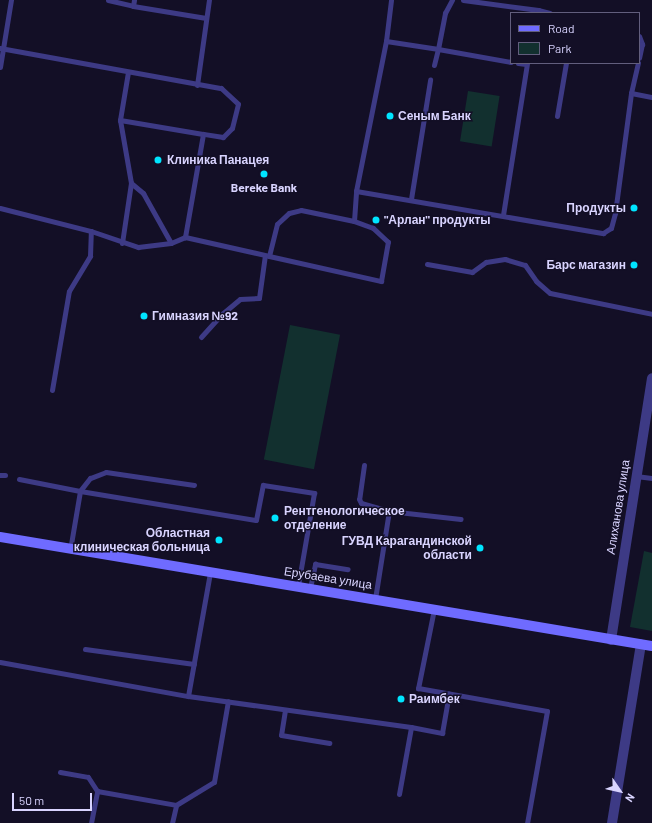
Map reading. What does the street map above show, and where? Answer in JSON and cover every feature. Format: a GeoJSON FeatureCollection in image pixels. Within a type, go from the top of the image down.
{"type":"FeatureCollection","features":[{"type":"Feature","properties":{"kind":"main road","name":"Ерубаева улица"},"geometry":{"type":"LineString","coordinates":[[0,537],[70,550],[298,586],[652,646]]}},
{"type":"Feature","properties":{"kind":"street","name":"Алиханова улица"},"geometry":{"type":"LineString","coordinates":[[611,640],[652,378]]}},
{"type":"Feature","properties":{"kind":"street"},"geometry":{"type":"LineString","coordinates":[[612,823],[641,644]]}},
{"type":"Feature","properties":{"kind":"lane"},"geometry":{"type":"LineString","coordinates":[[0,67],[1,49],[11,0]]}},
{"type":"Feature","properties":{"kind":"lane"},"geometry":{"type":"LineString","coordinates":[[108,0],[133,3],[206,18]]}},
{"type":"Feature","properties":{"kind":"lane"},"geometry":{"type":"LineString","coordinates":[[197,85],[209,0]]}},
{"type":"Feature","properties":{"kind":"lane"},"geometry":{"type":"LineString","coordinates":[[354,221],[356,191],[386,41],[391,0]]}},
{"type":"Feature","properties":{"kind":"lane"},"geometry":{"type":"LineString","coordinates":[[434,65],[445,13],[452,0]]}},
{"type":"Feature","properties":{"kind":"lane"},"geometry":{"type":"LineString","coordinates":[[463,0],[537,12]]}},
{"type":"Feature","properties":{"kind":"lane"},"geometry":{"type":"LineString","coordinates":[[640,39],[642,44],[640,53]]}},
{"type":"Feature","properties":{"kind":"lane"},"geometry":{"type":"LineString","coordinates":[[386,41],[510,62]]}},
{"type":"Feature","properties":{"kind":"lane"},"geometry":{"type":"LineString","coordinates":[[1,49],[197,85],[221,88],[238,104],[232,128],[223,137],[120,120]]}},
{"type":"Feature","properties":{"kind":"lane"},"geometry":{"type":"LineString","coordinates":[[503,215],[526,64]]}},
{"type":"Feature","properties":{"kind":"lane"},"geometry":{"type":"LineString","coordinates":[[557,116],[566,64]]}},
{"type":"Feature","properties":{"kind":"lane"},"geometry":{"type":"LineString","coordinates":[[356,191],[411,199],[603,233],[611,228],[631,93],[638,64]]}},
{"type":"Feature","properties":{"kind":"lane"},"geometry":{"type":"LineString","coordinates":[[122,243],[131,183],[120,120],[128,72]]}},
{"type":"Feature","properties":{"kind":"lane"},"geometry":{"type":"LineString","coordinates":[[411,199],[430,80]]}},
{"type":"Feature","properties":{"kind":"lane"},"geometry":{"type":"LineString","coordinates":[[631,93],[652,97]]}},
{"type":"Feature","properties":{"kind":"lane"},"geometry":{"type":"LineString","coordinates":[[185,237],[203,134]]}},
{"type":"Feature","properties":{"kind":"lane"},"geometry":{"type":"LineString","coordinates":[[131,183],[143,192],[171,243]]}},
{"type":"Feature","properties":{"kind":"lane"},"geometry":{"type":"LineString","coordinates":[[0,208],[91,231],[122,243],[138,247],[171,243],[185,237],[267,256],[381,281],[388,242],[373,228],[354,221],[301,210],[289,213],[277,224],[267,256],[259,298],[240,299],[222,314],[200,337]]}},
{"type":"Feature","properties":{"kind":"lane"},"geometry":{"type":"LineString","coordinates":[[52,390],[69,291],[90,256],[91,231]]}},
{"type":"Feature","properties":{"kind":"lane"},"geometry":{"type":"LineString","coordinates":[[427,264],[472,272],[486,262],[505,259],[525,265],[536,281],[550,293],[652,314]]}},
{"type":"Feature","properties":{"kind":"lane"},"geometry":{"type":"LineString","coordinates":[[364,465],[359,499],[361,503],[389,511],[461,519]]}},
{"type":"Feature","properties":{"kind":"lane"},"geometry":{"type":"LineString","coordinates":[[70,550],[80,491],[90,478],[106,472],[194,486]]}},
{"type":"Feature","properties":{"kind":"lane"},"geometry":{"type":"LineString","coordinates":[[636,476],[652,478]]}},
{"type":"Feature","properties":{"kind":"lane"},"geometry":{"type":"LineString","coordinates":[[20,479],[80,491],[256,520],[263,485],[314,493],[298,586]]}},
{"type":"Feature","properties":{"kind":"lane"},"geometry":{"type":"LineString","coordinates":[[375,599],[389,511]]}},
{"type":"Feature","properties":{"kind":"lane"},"geometry":{"type":"LineString","coordinates":[[310,588],[315,564],[348,569]]}},
{"type":"Feature","properties":{"kind":"lane"},"geometry":{"type":"LineString","coordinates":[[188,696],[210,573]]}},
{"type":"Feature","properties":{"kind":"lane"},"geometry":{"type":"LineString","coordinates":[[434,609],[418,688],[547,711],[527,823]]}},
{"type":"Feature","properties":{"kind":"lane"},"geometry":{"type":"LineString","coordinates":[[85,649],[194,664]]}},
{"type":"Feature","properties":{"kind":"lane"},"geometry":{"type":"LineString","coordinates":[[0,662],[188,696],[411,727],[442,733],[449,694]]}},
{"type":"Feature","properties":{"kind":"lane"},"geometry":{"type":"LineString","coordinates":[[97,791],[176,805],[214,782],[228,702]]}},
{"type":"Feature","properties":{"kind":"lane"},"geometry":{"type":"LineString","coordinates":[[285,710],[281,735],[329,743]]}},
{"type":"Feature","properties":{"kind":"lane"},"geometry":{"type":"LineString","coordinates":[[399,794],[411,727]]}},
{"type":"Feature","properties":{"kind":"lane"},"geometry":{"type":"LineString","coordinates":[[60,772],[88,777],[97,791],[91,823]]}},
{"type":"Feature","properties":{"kind":"lane"},"geometry":{"type":"LineString","coordinates":[[172,823],[176,805]]}},
{"type":"Feature","properties":{"kind":"green space"},"geometry":{"type":"Polygon","coordinates":[[[468,91],[500,96],[492,146],[460,141],[468,91]]]}},
{"type":"Feature","properties":{"kind":"green space"},"geometry":{"type":"Polygon","coordinates":[[[290,325],[340,335],[314,469],[264,459],[290,325]]]}},
{"type":"Feature","properties":{"kind":"green space"},"geometry":{"type":"Polygon","coordinates":[[[644,551],[652,553],[652,631],[630,627],[644,551]]]}},
{"type":"Feature","properties":{"kind":"place","name":"Сеным Банк"},"geometry":{"type":"Point","coordinates":[390,116]}},
{"type":"Feature","properties":{"kind":"place","name":"Клиника Панацея"},"geometry":{"type":"Point","coordinates":[158,160]}},
{"type":"Feature","properties":{"kind":"place","name":"Bereke Bank"},"geometry":{"type":"Point","coordinates":[264,174]}},
{"type":"Feature","properties":{"kind":"place","name":"Продукты"},"geometry":{"type":"Point","coordinates":[634,208]}},
{"type":"Feature","properties":{"kind":"place","name":"\"Арлан\" продукты"},"geometry":{"type":"Point","coordinates":[376,220]}},
{"type":"Feature","properties":{"kind":"place","name":"Барс магазин"},"geometry":{"type":"Point","coordinates":[634,265]}},
{"type":"Feature","properties":{"kind":"place","name":"Гимназия №92"},"geometry":{"type":"Point","coordinates":[144,316]}},
{"type":"Feature","properties":{"kind":"place","name":"Рентгенологическое отделение"},"geometry":{"type":"Point","coordinates":[275,518]}},
{"type":"Feature","properties":{"kind":"place","name":"Областная клиническая больница"},"geometry":{"type":"Point","coordinates":[219,540]}},
{"type":"Feature","properties":{"kind":"place","name":"ГУВД Карагандинской области"},"geometry":{"type":"Point","coordinates":[480,548]}},
{"type":"Feature","properties":{"kind":"place","name":"Раимбек"},"geometry":{"type":"Point","coordinates":[401,699]}}]}
